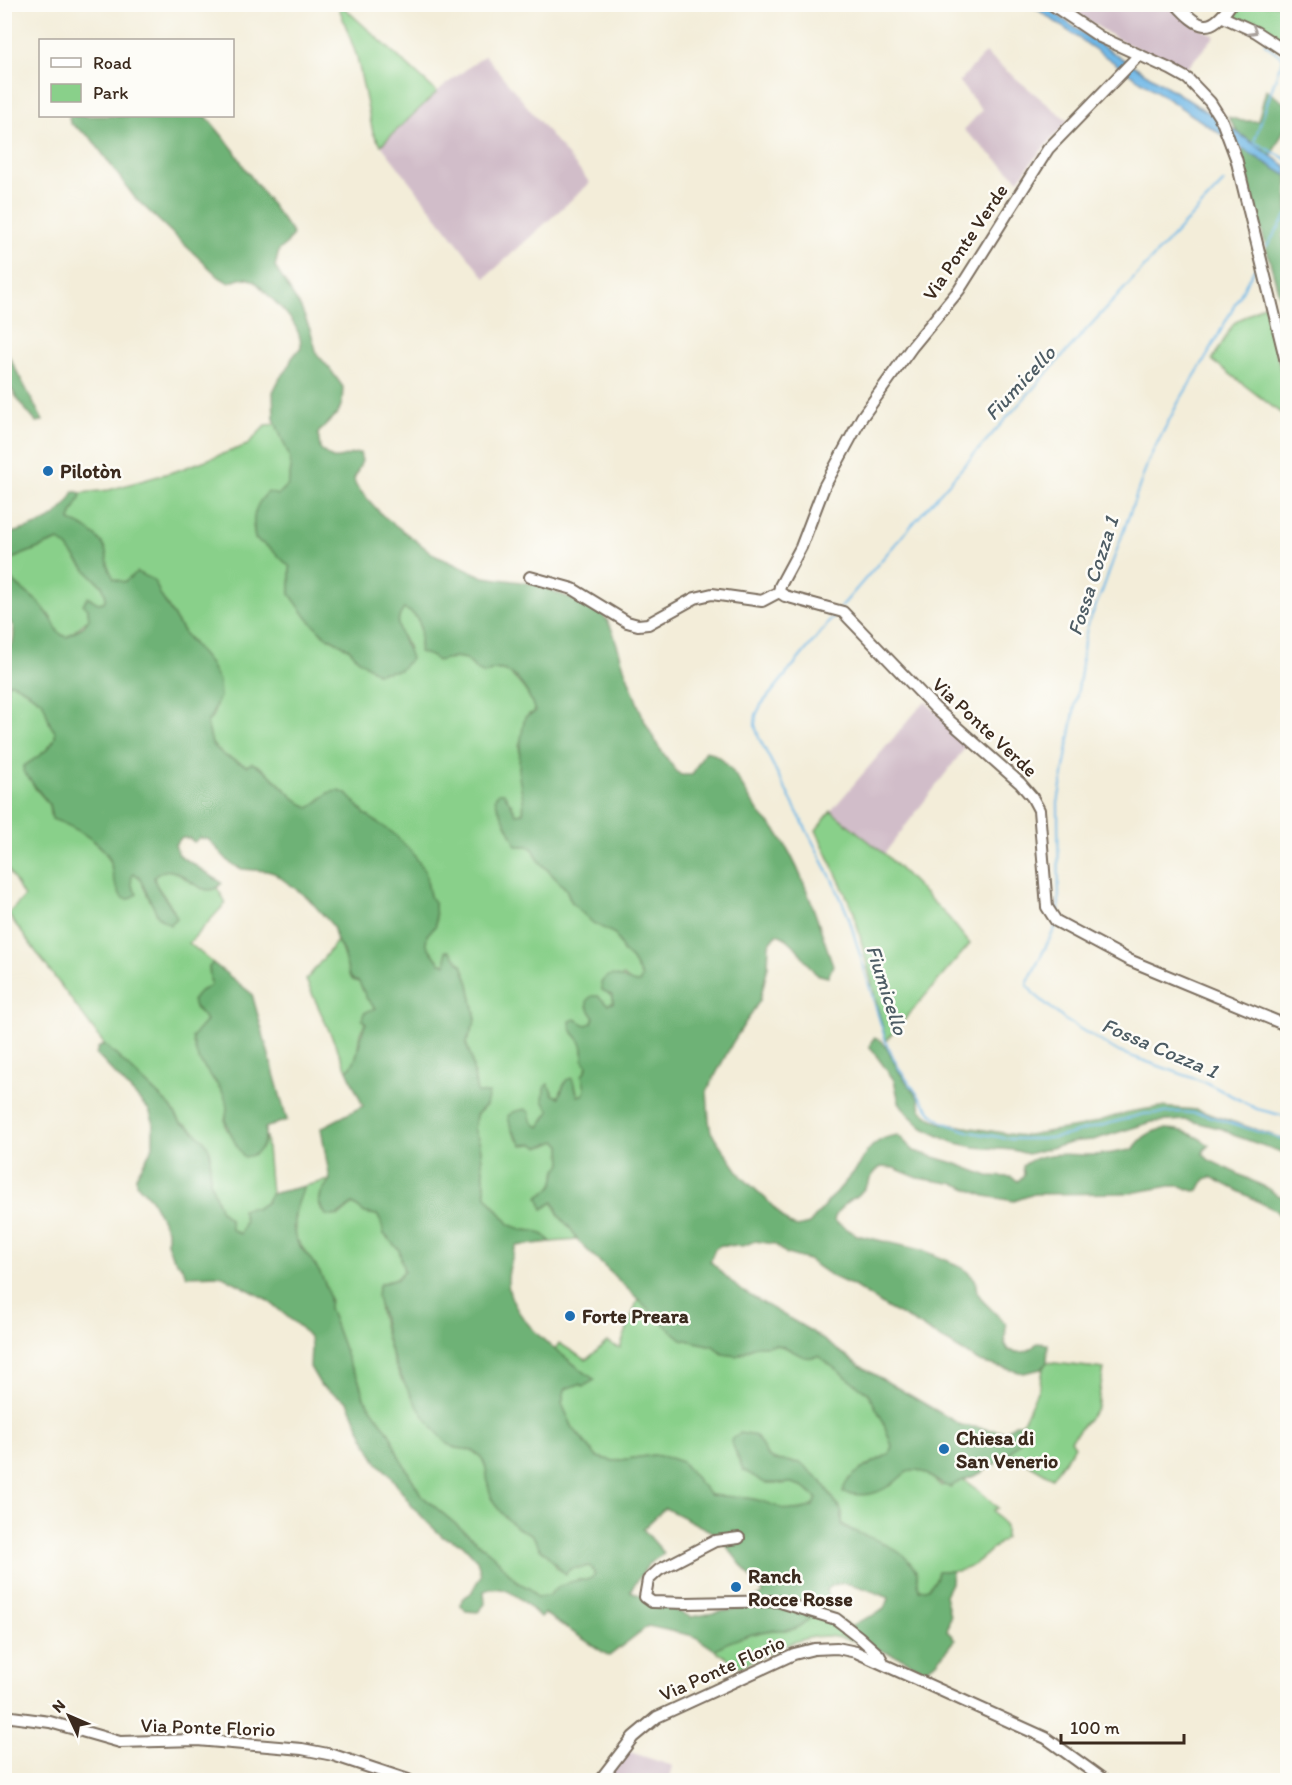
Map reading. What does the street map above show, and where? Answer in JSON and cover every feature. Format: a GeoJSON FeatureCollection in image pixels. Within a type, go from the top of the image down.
{"type":"FeatureCollection","features":[{"type":"Feature","properties":{"kind":"street"},"geometry":{"type":"LineString","coordinates":[[1051,4],[1100,37],[1131,63],[1170,69],[1188,80],[1210,102],[1222,121],[1236,158],[1287,370]]}},
{"type":"Feature","properties":{"kind":"street"},"geometry":{"type":"LineString","coordinates":[[1176,4],[1189,18],[1202,26],[1209,26],[1222,17],[1231,4]]}},
{"type":"Feature","properties":{"kind":"street"},"geometry":{"type":"LineString","coordinates":[[1222,17],[1250,28],[1284,51]]}},
{"type":"Feature","properties":{"kind":"street","name":"Via Ponte Verde"},"geometry":{"type":"LineString","coordinates":[[1131,63],[1048,149],[959,290],[912,347],[862,417],[824,487],[801,547],[779,592],[784,596],[843,612],[935,708],[1032,796],[1039,810],[1047,907],[1056,921],[1129,960],[1287,1026]]}},
{"type":"Feature","properties":{"kind":"street"},"geometry":{"type":"LineString","coordinates":[[531,577],[573,589],[627,622],[638,625],[648,624],[695,598],[712,594],[762,601],[779,592]]}},
{"type":"Feature","properties":{"kind":"street","name":"Via Ponte Florio"},"geometry":{"type":"LineString","coordinates":[[739,1538],[715,1540],[658,1570],[648,1580],[645,1597],[652,1602],[777,1601],[836,1619],[879,1655],[884,1664]]}},
{"type":"Feature","properties":{"kind":"street","name":"Via Ponte Florio"},"geometry":{"type":"LineString","coordinates":[[600,1780],[633,1737],[657,1717],[794,1654],[814,1649],[837,1648],[856,1652],[884,1664],[965,1703],[1046,1738],[1104,1780]]}},
{"type":"Feature","properties":{"kind":"street","name":"Via Ponte Florio"},"geometry":{"type":"LineString","coordinates":[[4,1716],[50,1722],[120,1742],[196,1740],[302,1749],[333,1755],[408,1780]]}},
{"type":"Feature","properties":{"kind":"shaded area"},"geometry":{"type":"Polygon","coordinates":[[[1063,5],[1166,5],[1191,23],[1215,36],[1185,70],[1119,40],[1063,5]]]}},
{"type":"Feature","properties":{"kind":"shaded area"},"geometry":{"type":"Polygon","coordinates":[[[985,53],[1068,121],[1034,159],[1019,180],[964,130],[982,110],[959,82],[985,53]]]}},
{"type":"Feature","properties":{"kind":"shaded area"},"geometry":{"type":"Polygon","coordinates":[[[485,55],[590,183],[485,278],[381,145],[440,89],[485,55]]]}},
{"type":"Feature","properties":{"kind":"shaded area"},"geometry":{"type":"Polygon","coordinates":[[[925,701],[968,744],[884,854],[831,811],[925,701]]]}},
{"type":"Feature","properties":{"kind":"shaded area"},"geometry":{"type":"Polygon","coordinates":[[[627,1751],[673,1766],[669,1780],[604,1780],[627,1751]]]}},
{"type":"Feature","properties":{"kind":"green space"},"geometry":{"type":"Polygon","coordinates":[[[338,5],[341,5],[437,92],[381,145],[373,133],[357,57],[338,5]]]}},
{"type":"Feature","properties":{"kind":"green space"},"geometry":{"type":"Polygon","coordinates":[[[1240,5],[1287,5],[1287,51],[1232,16],[1240,5]]]}},
{"type":"Feature","properties":{"kind":"green space"},"geometry":{"type":"Polygon","coordinates":[[[1266,90],[1287,105],[1287,124],[1271,156],[1238,132],[1228,117],[1242,121],[1258,121],[1266,90]]]}},
{"type":"Feature","properties":{"kind":"green space"},"geometry":{"type":"Polygon","coordinates":[[[69,117],[207,117],[234,150],[293,234],[287,244],[279,250],[275,267],[301,308],[317,354],[343,387],[342,403],[338,413],[318,433],[320,448],[335,458],[360,453],[362,461],[354,479],[356,486],[382,515],[436,556],[484,577],[536,584],[597,609],[607,620],[613,632],[643,718],[658,746],[676,771],[681,775],[692,775],[705,751],[721,759],[787,847],[802,880],[833,965],[828,977],[816,974],[795,946],[777,934],[769,944],[768,966],[760,1000],[733,1042],[707,1091],[711,1132],[742,1177],[789,1224],[797,1227],[809,1224],[859,1166],[870,1149],[879,1141],[891,1136],[898,1135],[914,1151],[988,1176],[1011,1177],[1018,1181],[1024,1175],[1023,1166],[1037,1158],[1055,1154],[1096,1155],[1133,1150],[1140,1140],[1149,1134],[1169,1129],[1179,1130],[1200,1139],[1209,1145],[1203,1154],[1209,1160],[1287,1198],[1287,1223],[1275,1210],[1211,1177],[1205,1179],[1199,1190],[1194,1191],[1180,1186],[1170,1186],[1131,1193],[1034,1194],[1014,1201],[985,1196],[956,1184],[918,1178],[894,1168],[881,1167],[863,1190],[838,1211],[834,1221],[857,1235],[925,1251],[962,1267],[975,1279],[977,1292],[983,1301],[1006,1324],[1005,1345],[1008,1350],[1024,1352],[1037,1343],[1048,1344],[1047,1362],[1042,1369],[1023,1373],[980,1362],[854,1286],[833,1277],[808,1260],[787,1254],[774,1244],[755,1241],[743,1246],[721,1245],[715,1249],[710,1261],[739,1289],[811,1331],[860,1366],[961,1425],[1005,1432],[1015,1424],[1022,1424],[1026,1428],[1020,1441],[1003,1458],[980,1473],[950,1487],[927,1474],[912,1470],[877,1492],[865,1495],[843,1493],[844,1487],[854,1475],[889,1454],[892,1446],[882,1419],[868,1393],[818,1356],[801,1356],[777,1345],[753,1347],[736,1356],[723,1354],[713,1346],[682,1339],[577,1240],[559,1215],[553,1202],[543,1209],[538,1197],[554,1183],[557,1169],[562,1164],[561,1145],[556,1141],[539,1147],[534,1144],[522,1145],[511,1129],[508,1116],[525,1109],[530,1113],[532,1122],[540,1127],[550,1111],[543,1101],[544,1088],[548,1084],[553,1095],[559,1097],[566,1080],[572,1078],[578,1096],[584,1094],[582,1075],[587,1065],[583,1060],[582,1046],[572,1031],[570,1021],[575,1019],[586,1025],[592,1023],[594,1017],[587,1006],[587,1000],[592,996],[598,996],[607,1004],[613,1003],[613,996],[602,990],[601,983],[605,978],[614,975],[639,983],[642,977],[632,960],[623,951],[615,934],[593,923],[579,910],[571,901],[566,889],[539,861],[534,850],[528,846],[516,846],[499,810],[495,798],[498,793],[504,793],[516,814],[523,813],[519,757],[525,717],[535,712],[531,700],[524,687],[509,672],[498,669],[484,674],[466,659],[455,657],[437,661],[419,652],[421,632],[419,621],[411,612],[404,609],[398,622],[400,634],[411,659],[400,670],[377,673],[359,660],[348,648],[324,635],[307,618],[290,594],[290,567],[270,548],[255,539],[254,525],[255,513],[263,497],[268,492],[278,495],[288,485],[291,470],[290,458],[274,419],[273,392],[292,358],[301,347],[298,331],[284,311],[254,281],[243,278],[229,283],[219,277],[135,198],[91,138],[70,123],[69,117]]]}},
{"type":"Feature","properties":{"kind":"green space"},"geometry":{"type":"Polygon","coordinates":[[[1243,149],[1287,176],[1287,229],[1282,235],[1287,254],[1287,324],[1241,155],[1243,149]]]}},
{"type":"Feature","properties":{"kind":"green space"},"geometry":{"type":"Polygon","coordinates":[[[1265,304],[1287,398],[1287,418],[1212,360],[1234,323],[1265,304]]]}},
{"type":"Feature","properties":{"kind":"green space"},"geometry":{"type":"Polygon","coordinates":[[[4,347],[43,421],[36,422],[5,379],[4,347]]]}},
{"type":"Feature","properties":{"kind":"green space"},"geometry":{"type":"Polygon","coordinates":[[[276,424],[290,458],[291,470],[288,485],[253,525],[255,539],[270,548],[290,567],[290,594],[323,635],[348,648],[359,660],[409,648],[398,624],[403,608],[415,616],[420,626],[420,652],[450,659],[455,657],[466,659],[477,670],[506,670],[520,684],[531,700],[535,712],[529,714],[519,746],[521,760],[519,769],[524,799],[523,813],[516,814],[511,803],[497,805],[513,833],[516,845],[528,846],[534,850],[539,861],[566,889],[571,901],[593,923],[615,934],[623,951],[632,960],[642,977],[639,983],[633,983],[623,976],[608,993],[613,996],[613,1003],[607,1004],[598,996],[587,1006],[594,1017],[592,1023],[573,1033],[582,1045],[583,1060],[587,1065],[583,1081],[584,1094],[578,1096],[575,1084],[563,1086],[559,1097],[553,1095],[551,1089],[550,1111],[539,1127],[530,1120],[511,1129],[517,1139],[528,1143],[545,1146],[556,1141],[561,1145],[562,1164],[555,1175],[556,1181],[548,1191],[559,1215],[577,1240],[551,1242],[535,1231],[522,1230],[510,1225],[486,1196],[480,1144],[474,1129],[476,1115],[486,1105],[481,1094],[477,1094],[471,1057],[466,1043],[476,1020],[469,984],[462,965],[440,963],[426,944],[427,935],[436,925],[435,905],[430,896],[425,871],[412,852],[393,834],[365,814],[347,794],[323,797],[310,808],[294,798],[260,767],[252,763],[247,766],[225,756],[212,744],[207,723],[213,716],[217,701],[192,641],[184,633],[154,580],[120,582],[114,579],[106,565],[70,521],[81,493],[109,490],[176,471],[247,445],[266,425],[276,424]]]}},
{"type":"Feature","properties":{"kind":"green space"},"geometry":{"type":"Polygon","coordinates":[[[74,491],[81,493],[70,521],[86,529],[101,542],[114,579],[124,582],[137,572],[154,580],[184,633],[209,663],[219,681],[220,697],[207,723],[212,744],[225,756],[247,766],[252,763],[260,767],[294,798],[310,808],[330,792],[339,791],[347,794],[365,814],[393,833],[412,852],[425,871],[430,896],[435,905],[436,925],[427,935],[426,944],[440,963],[446,964],[446,951],[450,951],[462,965],[469,984],[476,1020],[466,1043],[471,1057],[477,1093],[489,1093],[486,1105],[476,1115],[474,1129],[480,1144],[486,1196],[510,1225],[522,1230],[535,1231],[544,1235],[551,1242],[516,1246],[508,1278],[511,1297],[518,1311],[541,1337],[595,1380],[584,1386],[579,1384],[565,1389],[562,1404],[573,1428],[597,1457],[614,1461],[654,1455],[670,1458],[682,1462],[710,1495],[742,1497],[788,1509],[795,1510],[813,1506],[817,1499],[802,1486],[792,1483],[765,1483],[743,1470],[732,1443],[733,1438],[740,1433],[756,1436],[768,1457],[774,1460],[801,1463],[822,1482],[842,1512],[842,1525],[885,1544],[911,1563],[917,1573],[919,1590],[928,1588],[936,1579],[938,1571],[952,1571],[951,1583],[945,1595],[950,1616],[947,1631],[955,1639],[937,1662],[924,1670],[902,1658],[852,1640],[851,1627],[878,1613],[889,1598],[848,1584],[832,1586],[827,1590],[830,1601],[796,1628],[751,1635],[715,1650],[694,1636],[648,1626],[609,1656],[544,1613],[540,1617],[515,1595],[500,1589],[484,1591],[485,1604],[478,1612],[466,1611],[461,1605],[462,1599],[471,1593],[481,1575],[477,1560],[462,1544],[443,1537],[428,1523],[377,1462],[348,1402],[321,1386],[310,1367],[310,1338],[266,1299],[221,1275],[187,1276],[172,1256],[167,1243],[167,1230],[151,1199],[136,1183],[136,1176],[153,1147],[153,1121],[149,1110],[96,1054],[98,1048],[104,1044],[171,1107],[181,1123],[204,1140],[210,1151],[210,1181],[221,1211],[230,1220],[231,1229],[240,1234],[245,1221],[242,1210],[250,1207],[255,1209],[266,1203],[271,1194],[304,1186],[294,1217],[296,1240],[324,1280],[329,1308],[364,1398],[390,1434],[399,1457],[422,1496],[495,1557],[518,1583],[529,1588],[537,1597],[548,1596],[563,1585],[577,1580],[588,1580],[595,1574],[590,1566],[570,1569],[565,1574],[539,1547],[532,1535],[512,1524],[498,1509],[489,1490],[485,1465],[480,1456],[473,1451],[451,1446],[425,1417],[406,1386],[391,1352],[377,1297],[380,1284],[397,1279],[404,1271],[399,1250],[384,1234],[377,1215],[365,1213],[353,1204],[338,1215],[326,1215],[319,1203],[321,1193],[330,1180],[321,1128],[363,1106],[347,1070],[357,1055],[366,1023],[362,1019],[364,1013],[375,1008],[367,999],[359,982],[353,980],[349,975],[333,926],[308,898],[274,873],[242,869],[231,864],[208,839],[200,838],[194,842],[189,838],[181,838],[175,845],[179,855],[222,883],[214,889],[205,890],[172,871],[163,871],[154,877],[157,887],[177,918],[170,925],[157,914],[139,877],[133,873],[132,884],[137,894],[130,899],[122,898],[114,882],[111,862],[107,855],[86,835],[52,819],[49,804],[23,771],[24,766],[49,747],[55,737],[55,732],[42,701],[10,683],[7,685],[7,697],[5,697],[5,654],[13,642],[14,634],[13,626],[5,615],[4,571],[12,581],[40,604],[59,632],[67,637],[84,626],[89,619],[88,609],[83,604],[88,597],[98,603],[104,602],[106,597],[103,587],[58,540],[4,562],[5,535],[45,522],[54,517],[68,502],[74,491]],[[665,1508],[643,1529],[664,1553],[648,1565],[630,1591],[691,1617],[742,1608],[763,1593],[718,1535],[665,1508]]]}},
{"type":"Feature","properties":{"kind":"green space"},"geometry":{"type":"Polygon","coordinates":[[[59,540],[103,587],[106,597],[104,602],[88,609],[89,619],[67,637],[59,632],[40,604],[8,576],[4,562],[59,540]]]}},
{"type":"Feature","properties":{"kind":"green space"},"geometry":{"type":"Polygon","coordinates":[[[10,682],[42,701],[55,732],[53,742],[49,747],[24,766],[35,788],[49,804],[50,815],[71,825],[98,844],[108,856],[112,871],[132,887],[130,880],[132,872],[139,877],[157,914],[166,922],[174,910],[154,882],[154,877],[165,869],[203,888],[217,888],[226,903],[189,943],[213,963],[209,968],[211,985],[199,992],[195,1008],[206,1021],[212,1078],[224,1094],[228,1108],[226,1128],[235,1138],[261,1149],[266,1136],[271,1194],[266,1203],[255,1209],[245,1221],[240,1235],[230,1229],[230,1220],[221,1212],[210,1181],[210,1151],[188,1126],[181,1123],[171,1107],[104,1044],[8,914],[24,897],[5,864],[4,697],[7,697],[7,685],[10,682]]]}},
{"type":"Feature","properties":{"kind":"green space"},"geometry":{"type":"Polygon","coordinates":[[[831,811],[886,855],[949,918],[970,944],[886,1041],[854,912],[816,830],[831,811]]]}},
{"type":"Feature","properties":{"kind":"green space"},"geometry":{"type":"Polygon","coordinates":[[[337,941],[353,980],[359,982],[367,999],[376,1008],[361,1031],[356,1059],[347,1070],[306,980],[337,941]]]}},
{"type":"Feature","properties":{"kind":"green space"},"geometry":{"type":"Polygon","coordinates":[[[213,963],[252,994],[287,1120],[265,1128],[261,1148],[250,1156],[244,1157],[233,1139],[226,1123],[227,1104],[223,1093],[199,1060],[192,1037],[206,1021],[192,1001],[199,992],[211,985],[209,967],[213,963]]]}},
{"type":"Feature","properties":{"kind":"green space"},"geometry":{"type":"Polygon","coordinates":[[[874,1038],[882,1041],[886,1047],[900,1073],[919,1099],[921,1110],[941,1123],[1022,1136],[1083,1126],[1128,1112],[1160,1107],[1197,1110],[1287,1140],[1287,1154],[1233,1135],[1223,1129],[1187,1120],[1152,1122],[1093,1140],[1078,1141],[1028,1154],[952,1142],[923,1128],[907,1113],[899,1102],[894,1080],[870,1047],[874,1038]]]}},
{"type":"Feature","properties":{"kind":"green space"},"geometry":{"type":"Polygon","coordinates":[[[330,1180],[320,1198],[322,1211],[339,1216],[353,1204],[365,1213],[377,1215],[382,1222],[384,1234],[399,1250],[404,1271],[397,1279],[380,1284],[379,1303],[394,1361],[417,1405],[449,1444],[454,1448],[469,1449],[481,1457],[487,1467],[488,1486],[517,1528],[531,1534],[556,1567],[564,1573],[570,1569],[590,1566],[595,1575],[590,1580],[579,1580],[548,1596],[537,1597],[529,1588],[518,1583],[495,1557],[422,1496],[399,1457],[390,1434],[364,1398],[329,1308],[330,1299],[309,1257],[295,1237],[295,1213],[304,1186],[330,1180]]]}},
{"type":"Feature","properties":{"kind":"green space"},"geometry":{"type":"Polygon","coordinates":[[[638,1299],[682,1339],[713,1346],[723,1354],[742,1354],[754,1346],[774,1345],[785,1347],[807,1357],[818,1356],[868,1393],[882,1419],[892,1446],[889,1454],[868,1465],[849,1479],[890,1486],[910,1470],[918,1470],[927,1474],[941,1486],[964,1480],[998,1508],[993,1510],[1005,1526],[1005,1538],[983,1558],[964,1569],[938,1571],[936,1579],[928,1589],[919,1590],[916,1571],[842,1524],[842,1512],[822,1482],[801,1463],[774,1460],[768,1457],[756,1436],[732,1443],[737,1458],[780,1484],[792,1483],[802,1486],[817,1499],[813,1506],[800,1511],[779,1509],[754,1499],[710,1495],[654,1455],[614,1461],[597,1457],[573,1428],[562,1404],[565,1389],[579,1384],[584,1386],[594,1380],[555,1349],[559,1343],[586,1360],[607,1342],[620,1348],[638,1299]]]}},
{"type":"Feature","properties":{"kind":"green space"},"geometry":{"type":"Polygon","coordinates":[[[1047,1362],[1104,1369],[1097,1408],[1071,1440],[1075,1446],[1052,1478],[1007,1454],[1026,1428],[1022,1424],[1039,1387],[1047,1362]]]}},
{"type":"Feature","properties":{"kind":"green space"},"geometry":{"type":"Polygon","coordinates":[[[823,1608],[851,1627],[852,1640],[828,1636],[805,1639],[740,1667],[715,1650],[751,1635],[773,1630],[794,1629],[823,1608]]]}},
{"type":"Feature","properties":{"kind":"water"},"geometry":{"type":"Polygon","coordinates":[[[1031,5],[1043,5],[1091,39],[1209,113],[1287,167],[1287,176],[1129,73],[1031,5]]]}},
{"type":"Feature","properties":{"kind":"waterway"},"geometry":{"type":"LineString","coordinates":[[1264,43],[1283,58]]}},
{"type":"Feature","properties":{"kind":"waterway","name":"Fiumicello"},"geometry":{"type":"LineString","coordinates":[[1285,57],[1279,68],[1254,142],[1288,160]]}},
{"type":"Feature","properties":{"kind":"waterway","name":"Fiumicello"},"geometry":{"type":"LineString","coordinates":[[841,607],[1030,392],[1224,182]]}},
{"type":"Feature","properties":{"kind":"waterway","name":"Fossa Cozza 1"},"geometry":{"type":"LineString","coordinates":[[1267,246],[1288,213]]}},
{"type":"Feature","properties":{"kind":"waterway","name":"Fossa Cozza 1"},"geometry":{"type":"LineString","coordinates":[[1059,918],[1058,803],[1088,624],[1103,589],[1149,459],[1254,269]]}},
{"type":"Feature","properties":{"kind":"waterway","name":"Fiumicello"},"geometry":{"type":"LineString","coordinates":[[834,616],[761,705],[756,715],[755,725],[759,738],[836,887],[849,918],[887,1045],[900,1070],[932,1114],[943,1122],[970,1132],[1011,1139],[1042,1139],[1063,1136],[1144,1114],[1180,1112],[1202,1114],[1288,1141]]}},
{"type":"Feature","properties":{"kind":"waterway","name":"Fossa Cozza 1"},"geometry":{"type":"LineString","coordinates":[[1056,926],[1027,984],[1033,993],[1065,1020],[1119,1052],[1207,1083],[1257,1109],[1288,1117]]}},
{"type":"Feature","properties":{"kind":"place","name":"Pilotòn"},"geometry":{"type":"Point","coordinates":[48,471]}},
{"type":"Feature","properties":{"kind":"place","name":"Forte Preara"},"geometry":{"type":"Point","coordinates":[570,1316]}},
{"type":"Feature","properties":{"kind":"place","name":"Chiesa di San Venerio"},"geometry":{"type":"Point","coordinates":[944,1449]}},
{"type":"Feature","properties":{"kind":"place","name":"Ranch Rocce Rosse"},"geometry":{"type":"Point","coordinates":[736,1587]}}]}
